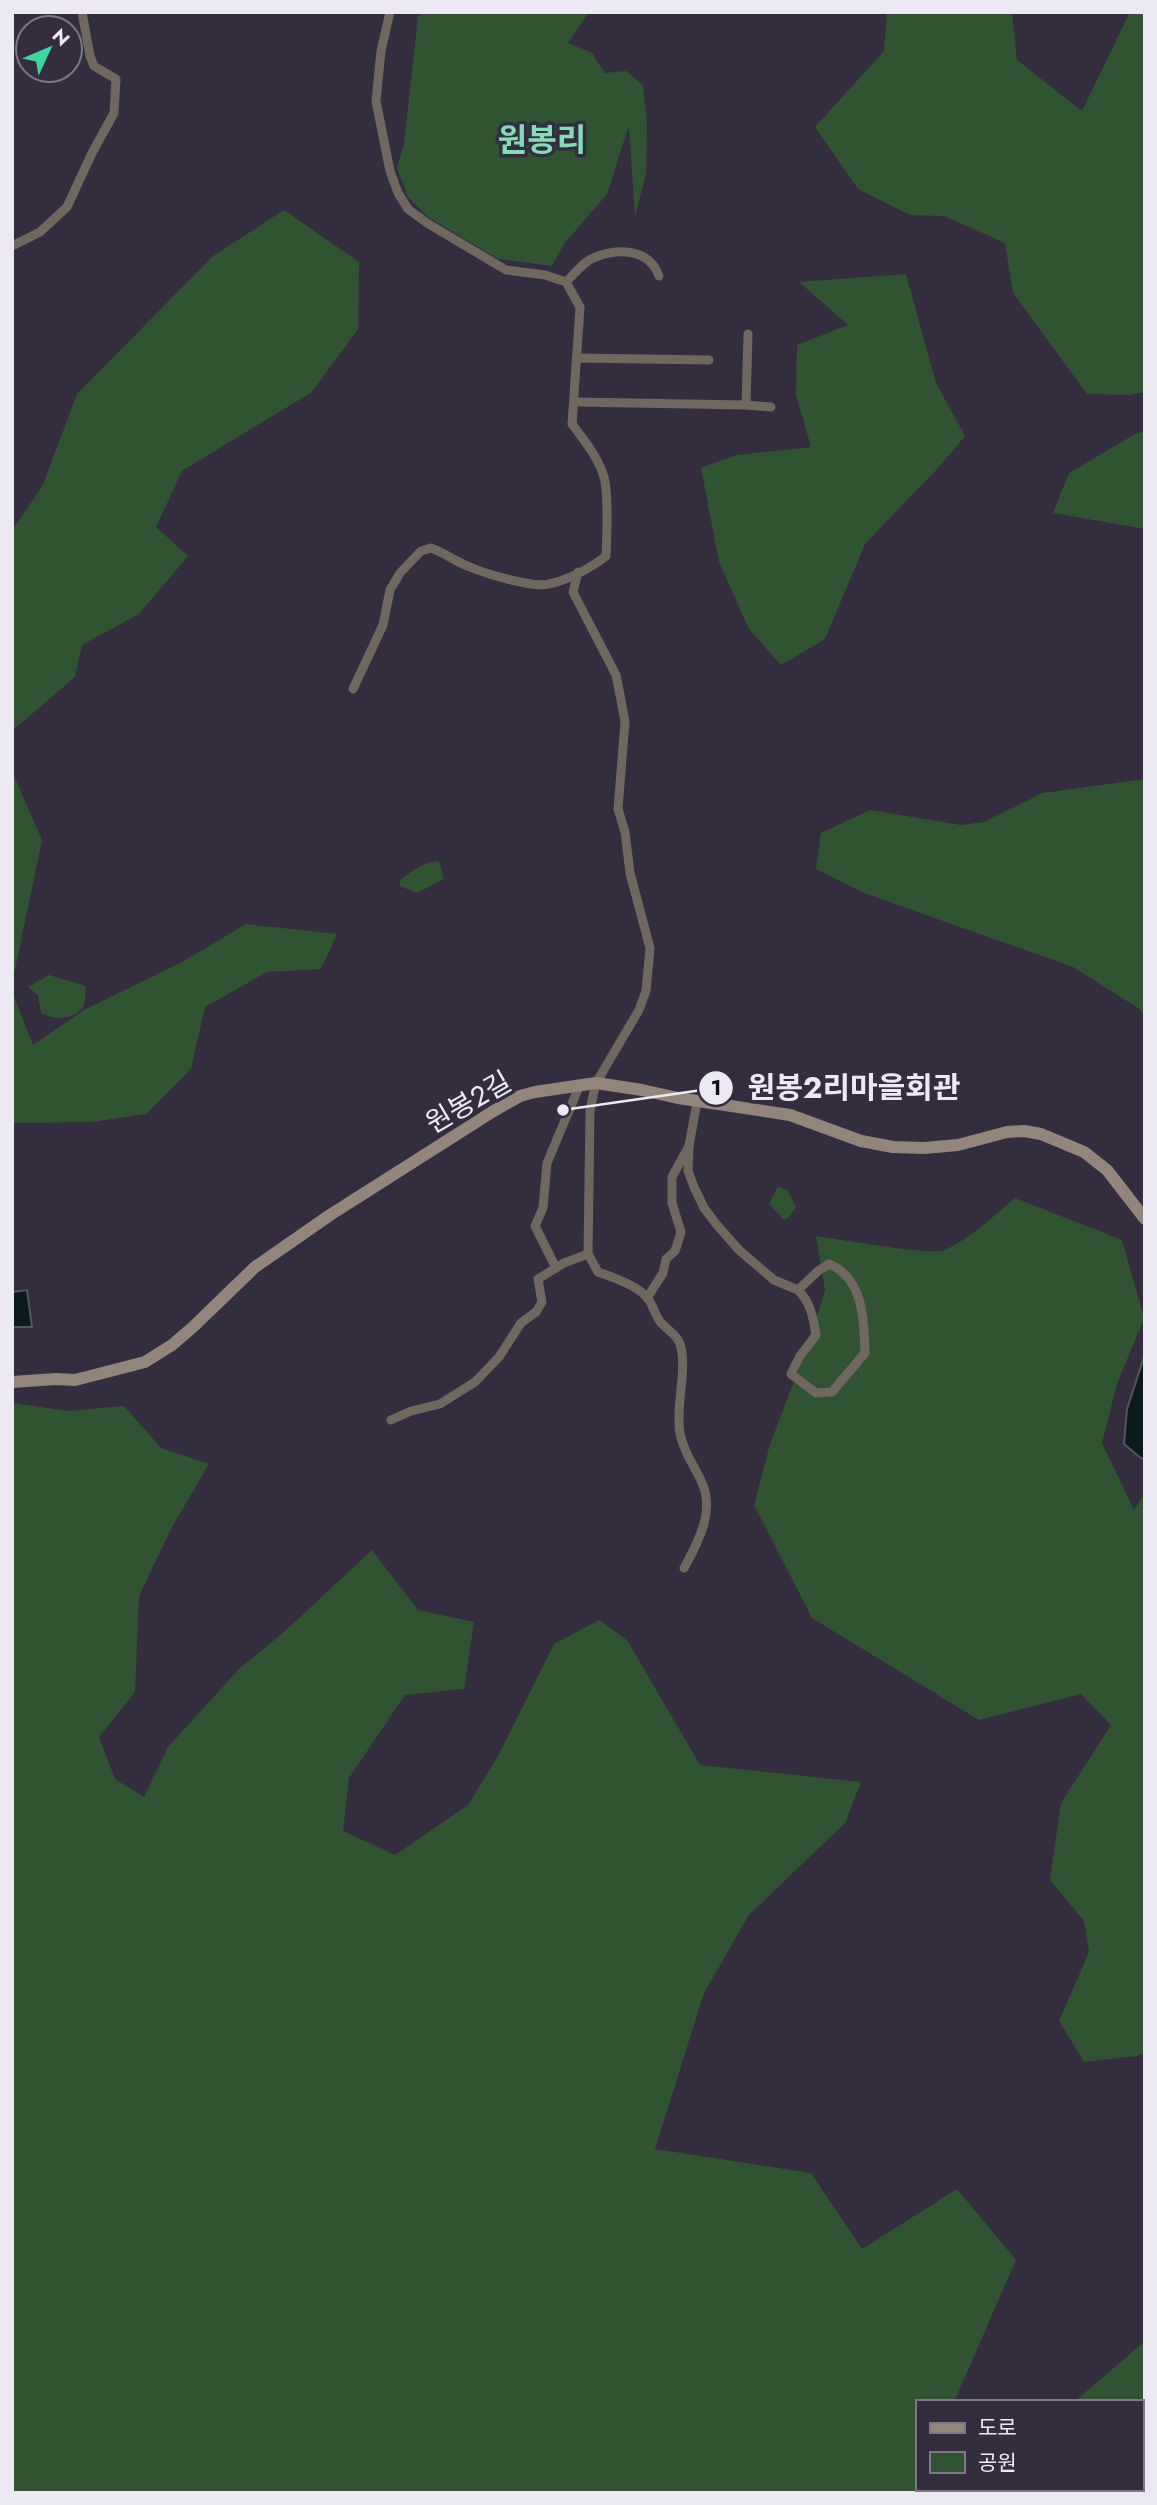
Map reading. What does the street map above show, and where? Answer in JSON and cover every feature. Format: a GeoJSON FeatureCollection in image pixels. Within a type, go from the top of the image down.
{"type":"FeatureCollection","features":[{"type":"Feature","properties":{"kind":"main road","name":"원봉2길"},"geometry":{"type":"LineString","coordinates":[[12,1382],[75,1380],[145,1362],[172,1345],[193,1327],[254,1267],[461,1131],[520,1096],[596,1083],[697,1102],[790,1115],[862,1142],[894,1147],[924,1149],[1007,1132],[1041,1134],[1084,1152],[1107,1170],[1145,1219]]}},
{"type":"Feature","properties":{"kind":"street"},"geometry":{"type":"LineString","coordinates":[[12,246],[40,232],[67,207],[114,113],[116,79],[94,65],[82,12]]}},
{"type":"Feature","properties":{"kind":"street"},"geometry":{"type":"LineString","coordinates":[[354,689],[383,625],[390,590],[400,573],[421,551],[431,548],[469,567],[511,580],[546,585],[572,577],[606,556],[604,478],[591,449],[572,424],[580,307],[566,282],[545,275],[506,270],[408,209],[398,193],[390,171],[376,101],[381,51],[390,12]]}},
{"type":"Feature","properties":{"kind":"street"},"geometry":{"type":"LineString","coordinates":[[566,282],[591,260],[625,251],[648,259],[659,276]]}},
{"type":"Feature","properties":{"kind":"street"},"geometry":{"type":"LineString","coordinates":[[747,405],[748,334]]}},
{"type":"Feature","properties":{"kind":"street"},"geometry":{"type":"LineString","coordinates":[[577,358],[709,360]]}},
{"type":"Feature","properties":{"kind":"street"},"geometry":{"type":"LineString","coordinates":[[575,402],[771,407]]}},
{"type":"Feature","properties":{"kind":"street"},"geometry":{"type":"LineString","coordinates":[[578,572],[573,592],[616,675],[621,695],[625,722],[618,808],[625,832],[630,873],[650,948],[646,990],[639,1010],[596,1083],[590,1110],[588,1254],[598,1272],[620,1280],[647,1297],[659,1321],[679,1341],[682,1363],[679,1392],[680,1433],[689,1463],[701,1480],[707,1496],[704,1523],[684,1568]]}},
{"type":"Feature","properties":{"kind":"street"},"geometry":{"type":"LineString","coordinates":[[556,1268],[535,1226],[544,1208],[547,1163],[579,1087]]}},
{"type":"Feature","properties":{"kind":"street"},"geometry":{"type":"LineString","coordinates":[[697,1102],[689,1146],[688,1171],[704,1208],[739,1250],[774,1280],[798,1290],[806,1298],[813,1312],[816,1335],[800,1356],[791,1374],[816,1393],[832,1392],[865,1353],[864,1324],[857,1292],[843,1270],[829,1264],[798,1290]]}},
{"type":"Feature","properties":{"kind":"street"},"geometry":{"type":"LineString","coordinates":[[647,1297],[663,1273],[666,1259],[675,1251],[681,1232],[672,1203],[672,1177],[689,1146]]}},
{"type":"Feature","properties":{"kind":"street"},"geometry":{"type":"LineString","coordinates":[[391,1420],[411,1411],[440,1404],[475,1382],[499,1357],[521,1323],[536,1312],[542,1302],[538,1279],[588,1254]]}},
{"type":"Feature","properties":{"kind":"green space"},"geometry":{"type":"Polygon","coordinates":[[[426,12],[589,12],[568,43],[592,53],[605,73],[626,71],[643,85],[647,124],[646,174],[635,216],[629,125],[607,194],[564,244],[552,266],[498,259],[428,217],[408,197],[397,168],[404,144],[418,16],[426,12]]]}},
{"type":"Feature","properties":{"kind":"green space"},"geometry":{"type":"Polygon","coordinates":[[[887,12],[1012,12],[1017,60],[1082,111],[1130,12],[1145,12],[1145,392],[1129,395],[1087,394],[1013,293],[1005,243],[944,216],[910,215],[858,189],[815,127],[884,51],[887,12]]]}},
{"type":"Feature","properties":{"kind":"green space"},"geometry":{"type":"Polygon","coordinates":[[[284,210],[359,262],[358,329],[312,392],[182,471],[156,527],[188,556],[139,614],[82,645],[75,677],[12,731],[12,530],[42,487],[77,394],[213,256],[284,210]]]}},
{"type":"Feature","properties":{"kind":"green space"},"geometry":{"type":"Polygon","coordinates":[[[906,274],[936,383],[965,436],[865,544],[825,639],[781,665],[749,629],[719,562],[701,468],[736,455],[811,447],[796,395],[797,345],[848,325],[799,282],[906,274]]]}},
{"type":"Feature","properties":{"kind":"green space"},"geometry":{"type":"Polygon","coordinates":[[[1145,431],[1145,529],[1053,513],[1069,473],[1135,434],[1145,431]]]}},
{"type":"Feature","properties":{"kind":"green space"},"geometry":{"type":"Polygon","coordinates":[[[12,771],[42,840],[12,984],[12,771]]]}},
{"type":"Feature","properties":{"kind":"green space"},"geometry":{"type":"Polygon","coordinates":[[[1145,779],[1145,1016],[1138,1008],[1073,967],[864,893],[816,869],[821,833],[870,810],[961,825],[984,822],[1043,793],[1145,779]]]}},
{"type":"Feature","properties":{"kind":"green space"},"geometry":{"type":"Polygon","coordinates":[[[439,861],[444,879],[417,893],[400,886],[400,880],[413,870],[439,861]]]}},
{"type":"Feature","properties":{"kind":"green space"},"geometry":{"type":"Polygon","coordinates":[[[246,924],[337,934],[321,969],[267,972],[205,1007],[191,1069],[146,1114],[92,1122],[12,1123],[12,991],[33,1045],[84,1010],[182,962],[246,924]]]}},
{"type":"Feature","properties":{"kind":"green space"},"geometry":{"type":"Polygon","coordinates":[[[49,975],[86,986],[84,1004],[76,1014],[58,1018],[41,1013],[38,995],[28,987],[49,975]]]}},
{"type":"Feature","properties":{"kind":"green space"},"geometry":{"type":"Polygon","coordinates":[[[778,1186],[788,1191],[796,1207],[784,1220],[769,1204],[778,1186]]]}},
{"type":"Feature","properties":{"kind":"green space"},"geometry":{"type":"Polygon","coordinates":[[[1015,1198],[1122,1240],[1144,1318],[1117,1384],[1102,1443],[1134,1510],[1145,1493],[1145,2052],[1137,2056],[1084,2062],[1059,2021],[1089,1952],[1084,1921],[1050,1880],[1061,1803],[1111,1725],[1081,1694],[979,1720],[812,1618],[754,1505],[770,1444],[810,1340],[825,1290],[816,1236],[904,1249],[945,1250],[972,1233],[1015,1198]]]}},
{"type":"Feature","properties":{"kind":"green space"},"geometry":{"type":"Polygon","coordinates":[[[12,1403],[68,1411],[124,1406],[161,1448],[209,1464],[172,1527],[139,1596],[135,1692],[99,1737],[115,1779],[144,1797],[168,1747],[240,1668],[283,1633],[372,1550],[418,1610],[474,1622],[464,1689],[405,1695],[349,1778],[343,1831],[395,1855],[468,1805],[498,1756],[554,1644],[599,1620],[627,1640],[700,1765],[861,1782],[845,1823],[749,1915],[704,1993],[655,2149],[811,2173],[862,2249],[957,2189],[1016,2260],[955,2400],[916,2400],[916,2491],[1143,2491],[1143,2400],[1076,2400],[1145,2341],[1145,2493],[12,2493],[12,1403]]]}},
{"type":"Feature","properties":{"kind":"shaded area"},"geometry":{"type":"Polygon","coordinates":[[[27,1290],[32,1327],[12,1327],[12,1292],[27,1290]]]}},
{"type":"Feature","properties":{"kind":"shaded area"},"geometry":{"type":"Polygon","coordinates":[[[1144,1357],[1145,1458],[1142,1459],[1124,1444],[1127,1409],[1144,1357]]]}},
{"type":"Feature","properties":{"kind":"place","name":"원봉2리마을회관"},"geometry":{"type":"Point","coordinates":[563,1110]}},
{"type":"Feature","properties":{"kind":"district","name":"원봉리"},"geometry":{"type":"Point","coordinates":[542,140]}}]}
